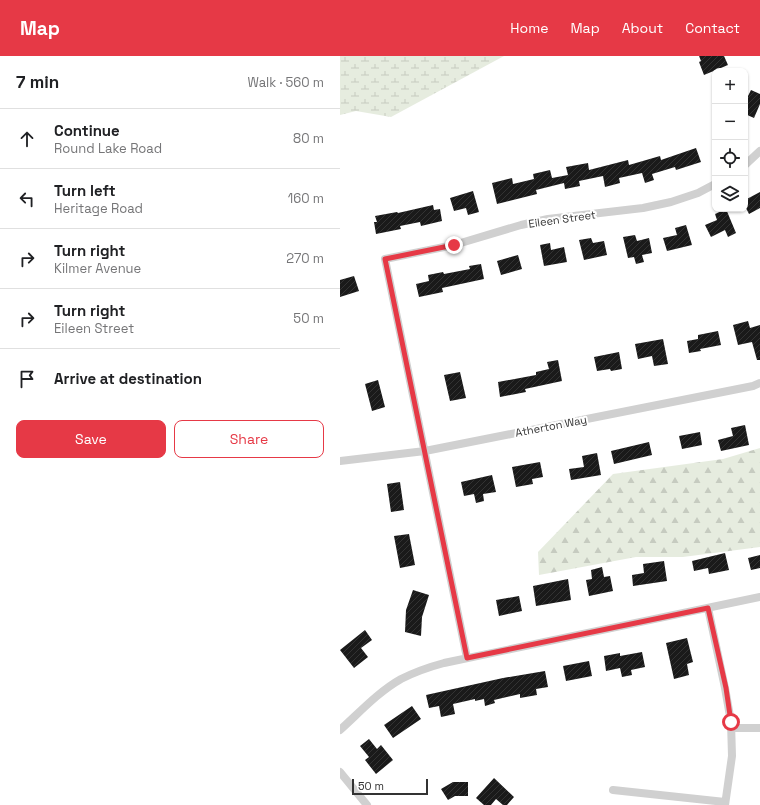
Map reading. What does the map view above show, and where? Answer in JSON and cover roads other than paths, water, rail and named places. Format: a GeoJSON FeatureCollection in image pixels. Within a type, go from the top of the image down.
{"type":"FeatureCollection","features":[{"type":"Feature","properties":{"kind":"street"},"geometry":{"type":"LineString","coordinates":[[748,162],[760,151]]}},
{"type":"Feature","properties":{"kind":"street","name":"Eileen Street"},"geometry":{"type":"LineString","coordinates":[[425,451],[385,259],[454,245],[520,225],[548,219],[643,208],[671,202],[698,193],[712,186]]}},
{"type":"Feature","properties":{"kind":"street","name":"Atherton Way"},"geometry":{"type":"LineString","coordinates":[[340,461],[425,451],[746,388],[760,383]]}},
{"type":"Feature","properties":{"kind":"street"},"geometry":{"type":"LineString","coordinates":[[425,451],[467,658]]}},
{"type":"Feature","properties":{"kind":"street"},"geometry":{"type":"LineString","coordinates":[[340,730],[381,694],[400,680],[421,670],[467,658],[760,598]]}},
{"type":"Feature","properties":{"kind":"street"},"geometry":{"type":"LineString","coordinates":[[613,790],[725,804],[732,756],[732,728],[726,688],[708,608]]}},
{"type":"Feature","properties":{"kind":"street"},"geometry":{"type":"LineString","coordinates":[[732,728],[760,728]]}},
{"type":"Feature","properties":{"kind":"street"},"geometry":{"type":"LineString","coordinates":[[340,772],[367,805]]}}]}
